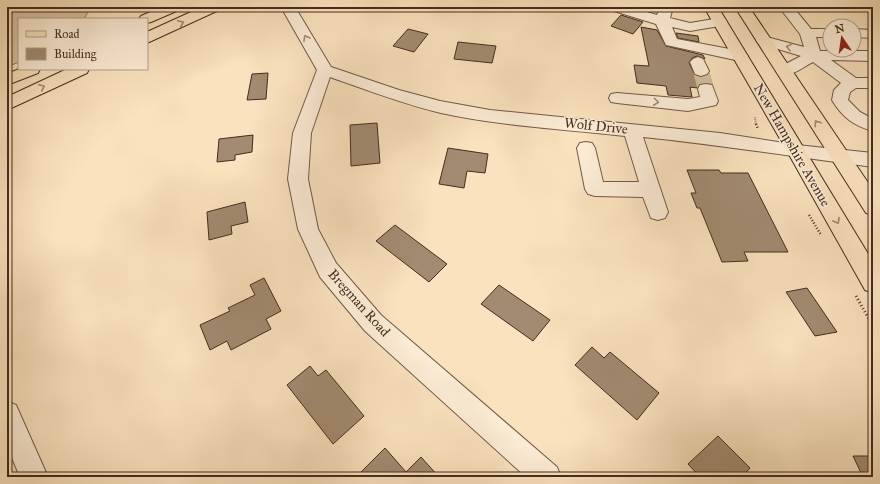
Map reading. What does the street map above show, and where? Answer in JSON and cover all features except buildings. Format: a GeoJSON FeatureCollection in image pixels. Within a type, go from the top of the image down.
{"type":"FeatureCollection","features":[{"type":"Feature","properties":{"kind":"main road"},"geometry":{"type":"LineString","coordinates":[[148,18],[174,7]]}},
{"type":"Feature","properties":{"kind":"main road"},"geometry":{"type":"LineString","coordinates":[[148,38],[214,7]]}},
{"type":"Feature","properties":{"kind":"main road","name":"New Hampshire Avenue"},"geometry":{"type":"LineString","coordinates":[[711,7],[797,151],[873,283]]}},
{"type":"Feature","properties":{"kind":"main road"},"geometry":{"type":"LineString","coordinates":[[742,7],[873,207]]}},
{"type":"Feature","properties":{"kind":"main road"},"geometry":{"type":"LineString","coordinates":[[7,80],[30,70]]}},
{"type":"Feature","properties":{"kind":"main road"},"geometry":{"type":"LineString","coordinates":[[7,104],[79,70]]}},
{"type":"Feature","properties":{"kind":"street"},"geometry":{"type":"LineString","coordinates":[[288,7],[325,70]]}},
{"type":"Feature","properties":{"kind":"street"},"geometry":{"type":"LineString","coordinates":[[621,7],[619,8],[664,14],[690,27],[720,22]]}},
{"type":"Feature","properties":{"kind":"street"},"geometry":{"type":"LineString","coordinates":[[786,7],[806,33],[814,55],[852,83]]}},
{"type":"Feature","properties":{"kind":"street"},"geometry":{"type":"LineString","coordinates":[[664,14],[671,42],[740,56]]}},
{"type":"Feature","properties":{"kind":"street"},"geometry":{"type":"LineString","coordinates":[[806,33],[822,33]]}},
{"type":"Feature","properties":{"kind":"street"},"geometry":{"type":"LineString","coordinates":[[862,34],[873,34]]}},
{"type":"Feature","properties":{"kind":"street"},"geometry":{"type":"LineString","coordinates":[[763,40],[814,55],[873,56]]}},
{"type":"Feature","properties":{"kind":"street"},"geometry":{"type":"LineString","coordinates":[[784,71],[814,55]]}},
{"type":"Feature","properties":{"kind":"street","name":"Wolf Drive"},"geometry":{"type":"LineString","coordinates":[[325,70],[393,94],[447,108],[490,116],[720,138],[797,151],[873,160]]}},
{"type":"Feature","properties":{"kind":"street","name":"Bregman Road"},"geometry":{"type":"LineString","coordinates":[[325,70],[302,133],[298,178],[308,228],[328,270],[373,323],[548,477]]}},
{"type":"Feature","properties":{"kind":"street"},"geometry":{"type":"LineString","coordinates":[[873,83],[852,83],[842,90],[840,100],[846,110],[859,120],[873,125]]}},
{"type":"Feature","properties":{"kind":"street"},"geometry":{"type":"LineString","coordinates":[[617,98],[688,105],[710,101],[706,88]]}},
{"type":"Feature","properties":{"kind":"street"},"geometry":{"type":"LineString","coordinates":[[632,130],[658,212]]}},
{"type":"Feature","properties":{"kind":"street"},"geometry":{"type":"LineString","coordinates":[[586,148],[595,189],[651,190]]}},
{"type":"Feature","properties":{"kind":"street"},"geometry":{"type":"LineString","coordinates":[[7,414],[34,477]]}},
{"type":"Feature","properties":{"kind":"shaded area"},"geometry":{"type":"Polygon","coordinates":[[[7,7],[91,7],[85,18],[18,18],[18,62],[7,67],[7,7]]]}},
{"type":"Feature","properties":{"kind":"tunnel"},"geometry":{"type":"LineString","coordinates":[[701,71],[706,89]]}}]}
